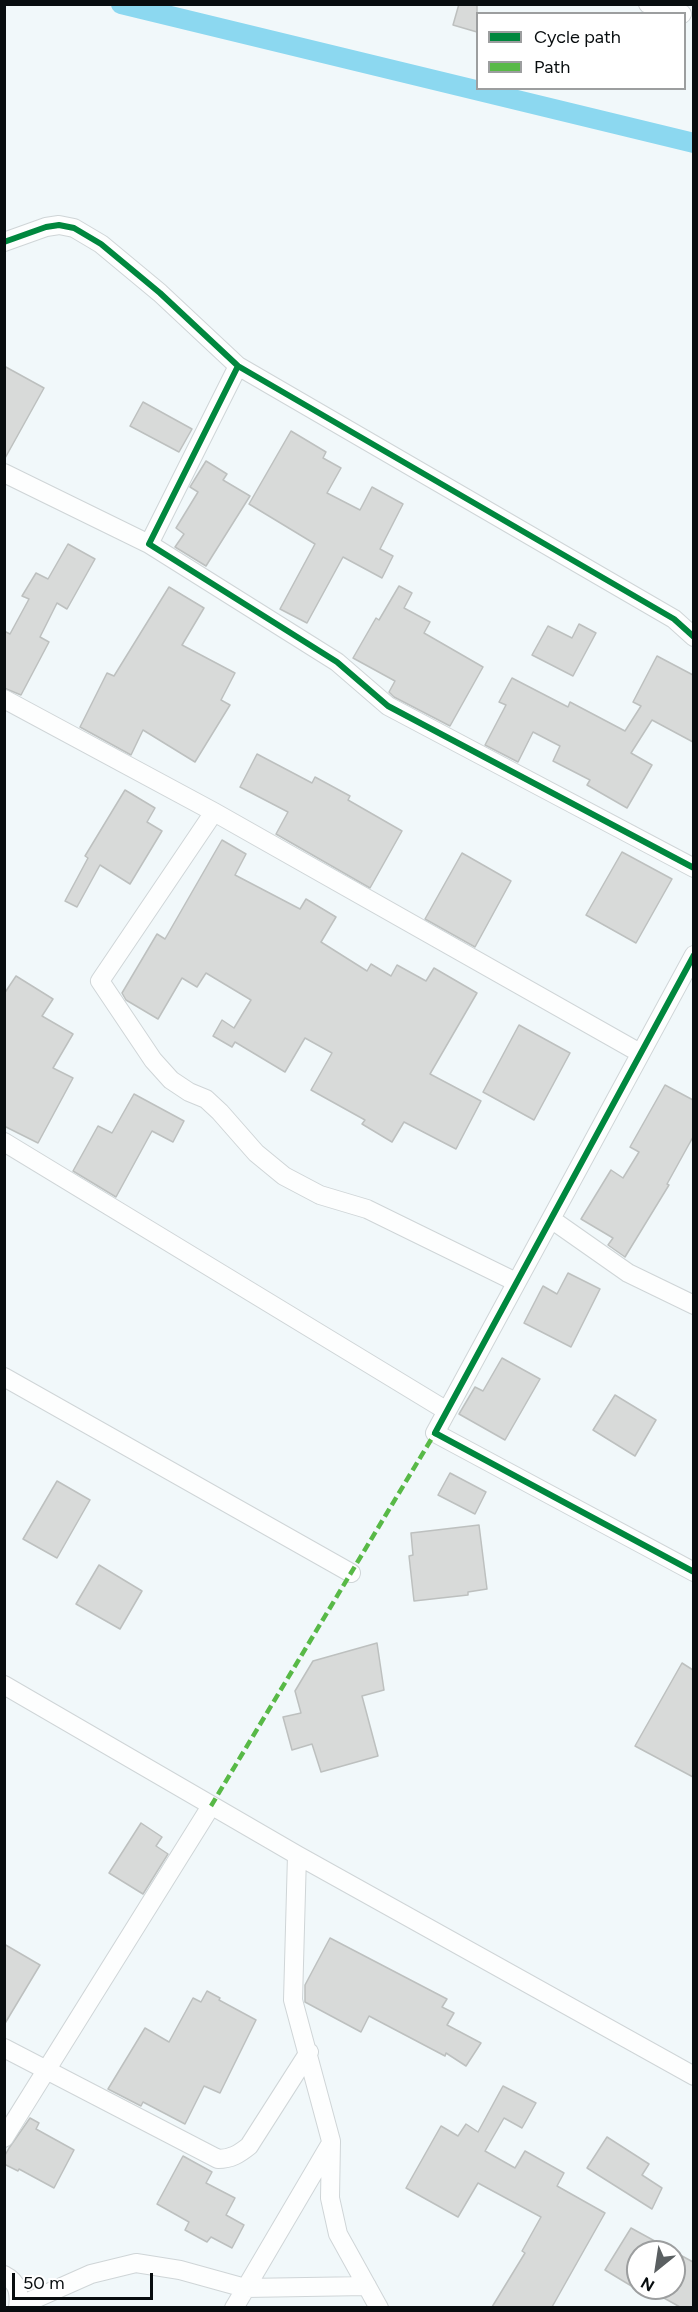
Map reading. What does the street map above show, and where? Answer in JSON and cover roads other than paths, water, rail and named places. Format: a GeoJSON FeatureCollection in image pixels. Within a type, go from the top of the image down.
{"type":"FeatureCollection","features":[{"type":"Feature","properties":{"kind":"street"},"geometry":{"type":"LineString","coordinates":[[648,4],[676,12]]}},
{"type":"Feature","properties":{"kind":"street"},"geometry":{"type":"LineString","coordinates":[[4,242],[46,227],[59,225],[74,228],[101,244],[159,293],[238,366],[656,608],[674,619],[693,637]]}},
{"type":"Feature","properties":{"kind":"street"},"geometry":{"type":"LineString","coordinates":[[148,544],[238,366]]}},
{"type":"Feature","properties":{"kind":"street"},"geometry":{"type":"LineString","coordinates":[[4,473],[148,544],[337,662],[388,706],[693,868]]}},
{"type":"Feature","properties":{"kind":"street"},"geometry":{"type":"LineString","coordinates":[[4,699],[214,812],[640,1053]]}},
{"type":"Feature","properties":{"kind":"street"},"geometry":{"type":"LineString","coordinates":[[214,812],[100,981],[153,1060],[171,1080],[189,1092],[206,1099],[256,1153],[284,1176],[321,1195],[367,1209],[516,1282]]}},
{"type":"Feature","properties":{"kind":"street"},"geometry":{"type":"LineString","coordinates":[[693,955],[435,1432],[693,1572]]}},
{"type":"Feature","properties":{"kind":"street"},"geometry":{"type":"LineString","coordinates":[[4,1142],[447,1411]]}},
{"type":"Feature","properties":{"kind":"street"},"geometry":{"type":"LineString","coordinates":[[551,1219],[628,1273],[693,1305]]}},
{"type":"Feature","properties":{"kind":"street"},"geometry":{"type":"LineString","coordinates":[[4,1377],[351,1573]]}},
{"type":"Feature","properties":{"kind":"street"},"geometry":{"type":"LineString","coordinates":[[4,1685],[297,1855],[693,2076]]}},
{"type":"Feature","properties":{"kind":"street"},"geometry":{"type":"LineString","coordinates":[[4,2138],[211,1806]]}},
{"type":"Feature","properties":{"kind":"street"},"geometry":{"type":"LineString","coordinates":[[297,1855],[293,2000],[332,2141],[330,2198],[338,2234],[379,2307]]}},
{"type":"Feature","properties":{"kind":"street"},"geometry":{"type":"LineString","coordinates":[[4,2048],[218,2159],[228,2159],[249,2146],[309,2052]]}},
{"type":"Feature","properties":{"kind":"street"},"geometry":{"type":"LineString","coordinates":[[234,2307],[332,2141]]}},
{"type":"Feature","properties":{"kind":"street"},"geometry":{"type":"LineString","coordinates":[[18,2307],[91,2274],[136,2263],[180,2270],[245,2288],[367,2286]]}},
{"type":"Feature","properties":{"kind":"street"},"geometry":{"type":"LineString","coordinates":[[4,2275],[11,2278],[20,2292],[18,2307]]}},
{"type":"Feature","properties":{"kind":"waterway"},"geometry":{"type":"LineString","coordinates":[[121,4],[694,143]]}}]}
